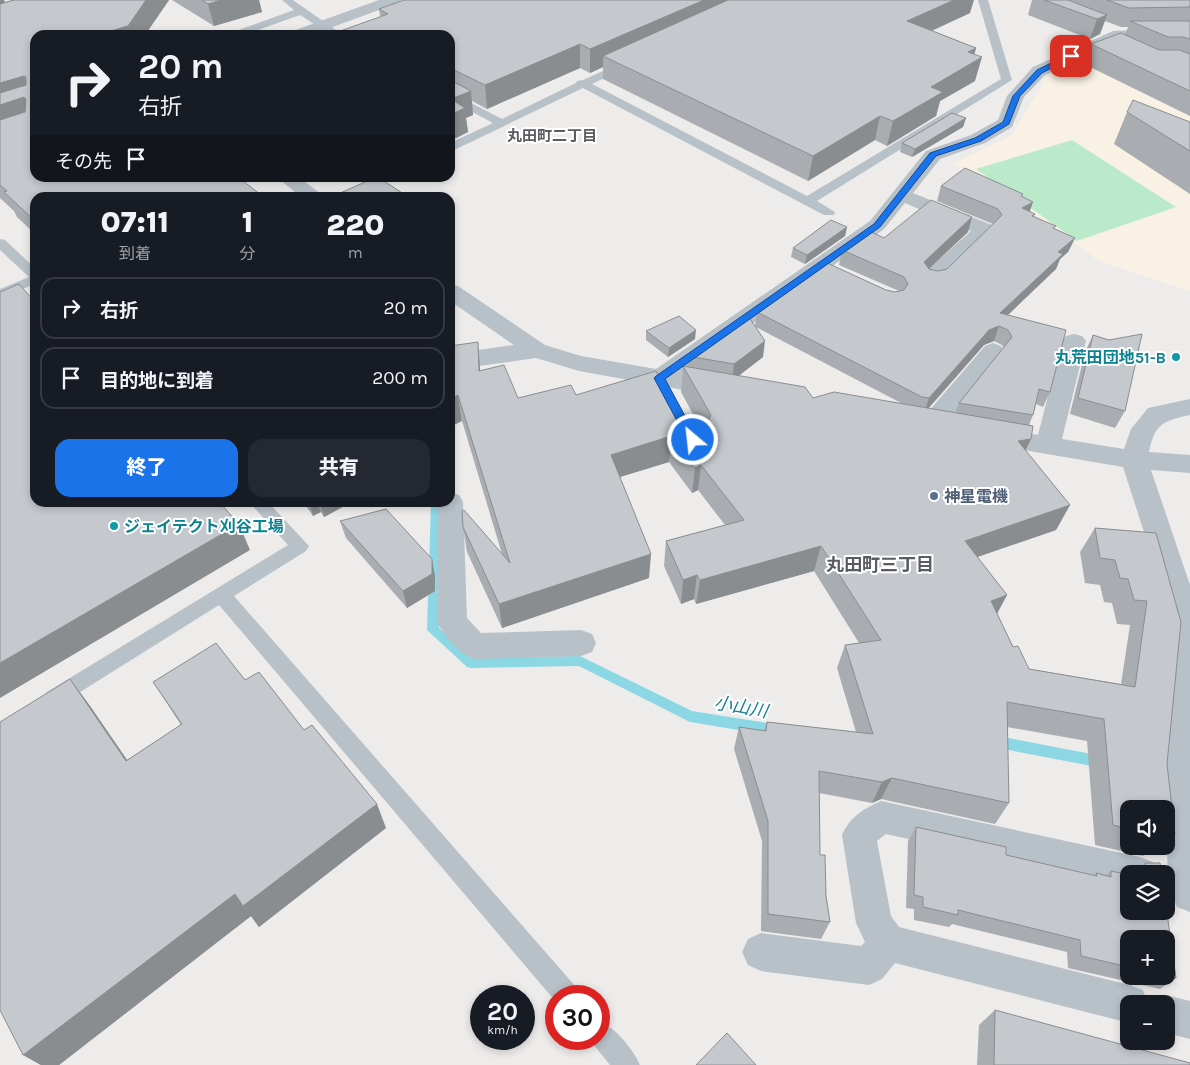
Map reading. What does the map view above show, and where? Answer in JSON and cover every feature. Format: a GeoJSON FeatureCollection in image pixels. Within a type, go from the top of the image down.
{"type":"FeatureCollection","features":[{"type":"Feature","properties":{"kind":"street"},"geometry":{"type":"LineString","coordinates":[[311,30],[393,0]]}},
{"type":"Feature","properties":{"kind":"street"},"geometry":{"type":"LineString","coordinates":[[659,378],[829,270],[877,225],[933,155],[978,139],[1006,123],[1016,96],[1039,71],[1111,37],[1190,33]]}},
{"type":"Feature","properties":{"kind":"street"},"geometry":{"type":"LineString","coordinates":[[294,182],[308,192]]}},
{"type":"Feature","properties":{"kind":"street"},"geometry":{"type":"LineString","coordinates":[[901,194],[986,229],[933,277]]}},
{"type":"Feature","properties":{"kind":"street"},"geometry":{"type":"LineString","coordinates":[[455,295],[537,350],[579,363],[735,391]]}},
{"type":"Feature","properties":{"kind":"street"},"geometry":{"type":"LineString","coordinates":[[1048,445],[1074,341]]}},
{"type":"Feature","properties":{"kind":"street"},"geometry":{"type":"LineString","coordinates":[[455,361],[537,350]]}},
{"type":"Feature","properties":{"kind":"street"},"geometry":{"type":"LineString","coordinates":[[932,425],[993,351]]}},
{"type":"Feature","properties":{"kind":"street"},"geometry":{"type":"LineString","coordinates":[[659,378],[672,402]]}},
{"type":"Feature","properties":{"kind":"street"},"geometry":{"type":"LineString","coordinates":[[1181,886],[1180,806],[1177,763],[1190,625],[1134,460],[1140,435],[1158,414],[1190,407]]}},
{"type":"Feature","properties":{"kind":"street"},"geometry":{"type":"LineString","coordinates":[[904,420],[1134,460],[1190,464]]}},
{"type":"Feature","properties":{"kind":"street"},"geometry":{"type":"LineString","coordinates":[[450,507],[452,622],[474,646],[581,643]]}},
{"type":"Feature","properties":{"kind":"street"},"geometry":{"type":"LineString","coordinates":[[1120,870],[881,817],[859,835],[874,923],[888,943],[1120,1002]]}},
{"type":"Feature","properties":{"kind":"street"},"geometry":{"type":"LineString","coordinates":[[761,952],[869,966],[888,943]]}},
{"type":"Feature","properties":{"kind":"street"},"geometry":{"type":"LineString","coordinates":[[1175,1016],[1190,1020]]}},
{"type":"Feature","properties":{"kind":"lane"},"geometry":{"type":"LineString","coordinates":[[287,0],[330,30]]}},
{"type":"Feature","properties":{"kind":"lane"},"geometry":{"type":"LineString","coordinates":[[807,201],[1007,80],[983,0]]}},
{"type":"Feature","properties":{"kind":"lane"},"geometry":{"type":"LineString","coordinates":[[248,30],[302,11]]}},
{"type":"Feature","properties":{"kind":"lane"},"geometry":{"type":"LineString","coordinates":[[455,146],[581,83],[634,60]]}},
{"type":"Feature","properties":{"kind":"lane"},"geometry":{"type":"LineString","coordinates":[[581,83],[828,212]]}},
{"type":"Feature","properties":{"kind":"lane"},"geometry":{"type":"LineString","coordinates":[[455,98],[501,123]]}},
{"type":"Feature","properties":{"kind":"lane"},"geometry":{"type":"LineString","coordinates":[[0,243],[30,272]]}},
{"type":"Feature","properties":{"kind":"lane"},"geometry":{"type":"LineString","coordinates":[[0,294],[30,279]]}},
{"type":"Feature","properties":{"kind":"lane"},"geometry":{"type":"LineString","coordinates":[[42,704],[300,546],[262,507]]}},
{"type":"Feature","properties":{"kind":"lane"},"geometry":{"type":"LineString","coordinates":[[221,594],[559,985]]}},
{"type":"Feature","properties":{"kind":"lane"},"geometry":{"type":"LineString","coordinates":[[610,1046],[627,1065]]}},
{"type":"Feature","properties":{"kind":"shaded area"},"geometry":{"type":"Polygon","coordinates":[[[1105,48],[1190,80],[1190,291],[1099,261],[1040,217],[953,164],[1012,135],[1048,75],[1105,48]]]}},
{"type":"Feature","properties":{"kind":"green space"},"geometry":{"type":"Polygon","coordinates":[[[1072,140],[1176,207],[1077,241],[976,169],[1072,140]]]}},
{"type":"Feature","properties":{"kind":"building"},"geometry":{"type":"Polygon","coordinates":[[[14,0],[146,0],[128,26],[114,30],[30,30],[30,182],[244,182],[257,192],[30,192],[30,216],[4,192],[7,191],[0,185],[0,120],[25,112],[26,99],[24,97],[0,105],[0,93],[26,85],[26,77],[0,83],[0,4],[14,0]]]}},
{"type":"Feature","properties":{"kind":"building"},"geometry":{"type":"Polygon","coordinates":[[[202,0],[221,0],[208,4],[202,0]]]}},
{"type":"Feature","properties":{"kind":"building"},"geometry":{"type":"Polygon","coordinates":[[[404,0],[704,0],[590,49],[580,44],[485,85],[455,70],[455,30],[343,30],[388,14],[379,9],[404,0]]]}},
{"type":"Feature","properties":{"kind":"building"},"geometry":{"type":"Polygon","coordinates":[[[728,0],[954,0],[907,21],[976,48],[968,52],[982,57],[931,87],[943,92],[893,121],[880,116],[813,156],[603,56],[728,0]]]}},
{"type":"Feature","properties":{"kind":"building"},"geometry":{"type":"Polygon","coordinates":[[[1044,0],[1068,0],[1107,15],[1097,19],[1044,0]]]}},
{"type":"Feature","properties":{"kind":"building"},"geometry":{"type":"Polygon","coordinates":[[[1107,0],[1190,0],[1190,7],[1129,8],[1107,0]]]}},
{"type":"Feature","properties":{"kind":"building"},"geometry":{"type":"Polygon","coordinates":[[[1130,21],[1190,21],[1190,39],[1168,37],[1130,21]]]}},
{"type":"Feature","properties":{"kind":"building"},"geometry":{"type":"Polygon","coordinates":[[[1121,33],[1159,50],[1179,50],[1190,54],[1190,91],[1091,44],[1121,33]]]}},
{"type":"Feature","properties":{"kind":"building"},"geometry":{"type":"Polygon","coordinates":[[[455,83],[471,91],[455,97],[455,83]]]}},
{"type":"Feature","properties":{"kind":"building"},"geometry":{"type":"Polygon","coordinates":[[[1133,100],[1190,122],[1190,151],[1127,112],[1133,100]]]}},
{"type":"Feature","properties":{"kind":"building"},"geometry":{"type":"Polygon","coordinates":[[[455,102],[465,108],[455,113],[455,102]]]}},
{"type":"Feature","properties":{"kind":"building"},"geometry":{"type":"Polygon","coordinates":[[[952,113],[966,118],[915,149],[902,143],[952,113]]]}},
{"type":"Feature","properties":{"kind":"building"},"geometry":{"type":"Polygon","coordinates":[[[965,168],[1023,194],[1021,196],[1033,202],[1022,208],[1035,214],[1032,216],[1056,226],[1053,228],[1075,238],[1058,252],[1063,254],[1000,313],[1066,330],[1050,392],[1039,389],[1033,415],[959,403],[1012,337],[1008,330],[999,326],[989,330],[929,398],[922,397],[757,312],[825,262],[886,290],[895,292],[904,290],[908,284],[904,277],[842,250],[869,231],[884,238],[931,200],[972,217],[924,262],[929,269],[938,271],[947,269],[1002,215],[998,209],[941,186],[965,168]]]}},
{"type":"Feature","properties":{"kind":"building"},"geometry":{"type":"Polygon","coordinates":[[[365,182],[385,182],[401,192],[342,192],[365,182]]]}},
{"type":"Feature","properties":{"kind":"building"},"geometry":{"type":"Polygon","coordinates":[[[831,220],[847,227],[807,255],[793,248],[831,220]]]}},
{"type":"Feature","properties":{"kind":"building","name":"ジェイテクト刈谷工場"},"geometry":{"type":"Polygon","coordinates":[[[19,284],[30,296],[30,507],[224,507],[239,524],[0,663],[0,292],[19,284]]]}},
{"type":"Feature","properties":{"kind":"building"},"geometry":{"type":"Polygon","coordinates":[[[679,316],[696,330],[669,348],[646,331],[679,316]]]}},
{"type":"Feature","properties":{"kind":"building"},"geometry":{"type":"Polygon","coordinates":[[[749,317],[765,341],[734,364],[688,356],[715,337],[718,339],[749,317]]]}},
{"type":"Feature","properties":{"kind":"building"},"geometry":{"type":"Polygon","coordinates":[[[1142,334],[1125,411],[1078,398],[1093,335],[1109,340],[1142,334]]]}},
{"type":"Feature","properties":{"kind":"building"},"geometry":{"type":"Polygon","coordinates":[[[478,342],[479,371],[504,365],[518,398],[571,385],[576,395],[656,371],[685,423],[696,427],[707,423],[711,415],[683,366],[805,387],[813,398],[834,392],[1033,426],[1031,439],[1018,441],[1070,505],[965,541],[1007,595],[991,601],[1013,647],[1018,646],[1029,669],[1135,687],[1147,601],[1134,600],[1128,579],[1120,578],[1115,560],[1100,558],[1095,528],[1156,533],[1181,622],[1167,764],[1171,800],[1120,800],[1120,827],[1113,825],[1104,719],[1007,702],[1009,803],[892,778],[882,782],[819,771],[820,855],[825,855],[826,896],[830,922],[768,914],[768,821],[739,727],[766,731],[767,722],[873,734],[845,645],[881,640],[821,546],[700,580],[697,575],[683,580],[666,541],[744,520],[701,465],[695,468],[671,436],[611,455],[651,554],[499,604],[463,527],[462,511],[464,510],[510,563],[458,395],[455,396],[455,345],[478,342]]]}},
{"type":"Feature","properties":{"kind":"building"},"geometry":{"type":"Polygon","coordinates":[[[386,509],[432,559],[432,574],[403,591],[340,521],[386,509]]]}},
{"type":"Feature","properties":{"kind":"building"},"geometry":{"type":"Polygon","coordinates":[[[216,643],[245,680],[259,672],[304,730],[312,725],[377,804],[243,906],[235,894],[23,1055],[0,1010],[0,722],[70,679],[126,761],[182,724],[153,682],[216,643]]]}},
{"type":"Feature","properties":{"kind":"building"},"geometry":{"type":"Polygon","coordinates":[[[916,827],[1006,847],[1006,855],[1097,876],[1096,873],[1111,877],[1111,871],[1120,873],[1120,920],[1168,920],[1169,930],[1120,930],[1120,965],[1081,956],[1080,940],[958,910],[958,915],[923,907],[923,897],[914,895],[916,827]]]}},
{"type":"Feature","properties":{"kind":"building"},"geometry":{"type":"Polygon","coordinates":[[[1145,863],[1160,863],[1160,865],[1145,865],[1145,863]]]}},
{"type":"Feature","properties":{"kind":"building"},"geometry":{"type":"Polygon","coordinates":[[[995,1010],[1120,1044],[1120,1050],[1142,1050],[1190,1063],[1190,1065],[994,1065],[995,1010]]]}},
{"type":"Feature","properties":{"kind":"building"},"geometry":{"type":"Polygon","coordinates":[[[727,1033],[756,1065],[696,1065],[727,1033]]]}},
{"type":"Feature","properties":{"kind":"waterway","name":"小山川"},"geometry":{"type":"LineString","coordinates":[[436,507],[433,630],[471,663],[580,661],[690,716],[780,731]]}},
{"type":"Feature","properties":{"kind":"waterway","name":"小山川"},"geometry":{"type":"LineString","coordinates":[[993,741],[1102,762]]}},
{"type":"Feature","properties":{"kind":"place","name":"丸荒田団地51-B"},"geometry":{"type":"Point","coordinates":[1176,357]}},
{"type":"Feature","properties":{"kind":"place","name":"神星電機"},"geometry":{"type":"Point","coordinates":[934,496]}},
{"type":"Feature","properties":{"kind":"place","name":"ジェイテクト刈谷工場"},"geometry":{"type":"Point","coordinates":[114,526]}},
{"type":"Feature","properties":{"kind":"district","name":"丸田町二丁目"},"geometry":{"type":"Point","coordinates":[552,136]}},
{"type":"Feature","properties":{"kind":"district","name":"丸田町三丁目"},"geometry":{"type":"Point","coordinates":[880,565]}},
{"type":"Feature","properties":{"kind":"route"},"geometry":{"type":"LineString","coordinates":[[693,440],[659,378],[877,225],[933,155],[978,139],[1006,123],[1016,96],[1039,71],[1071,56]]}}]}
